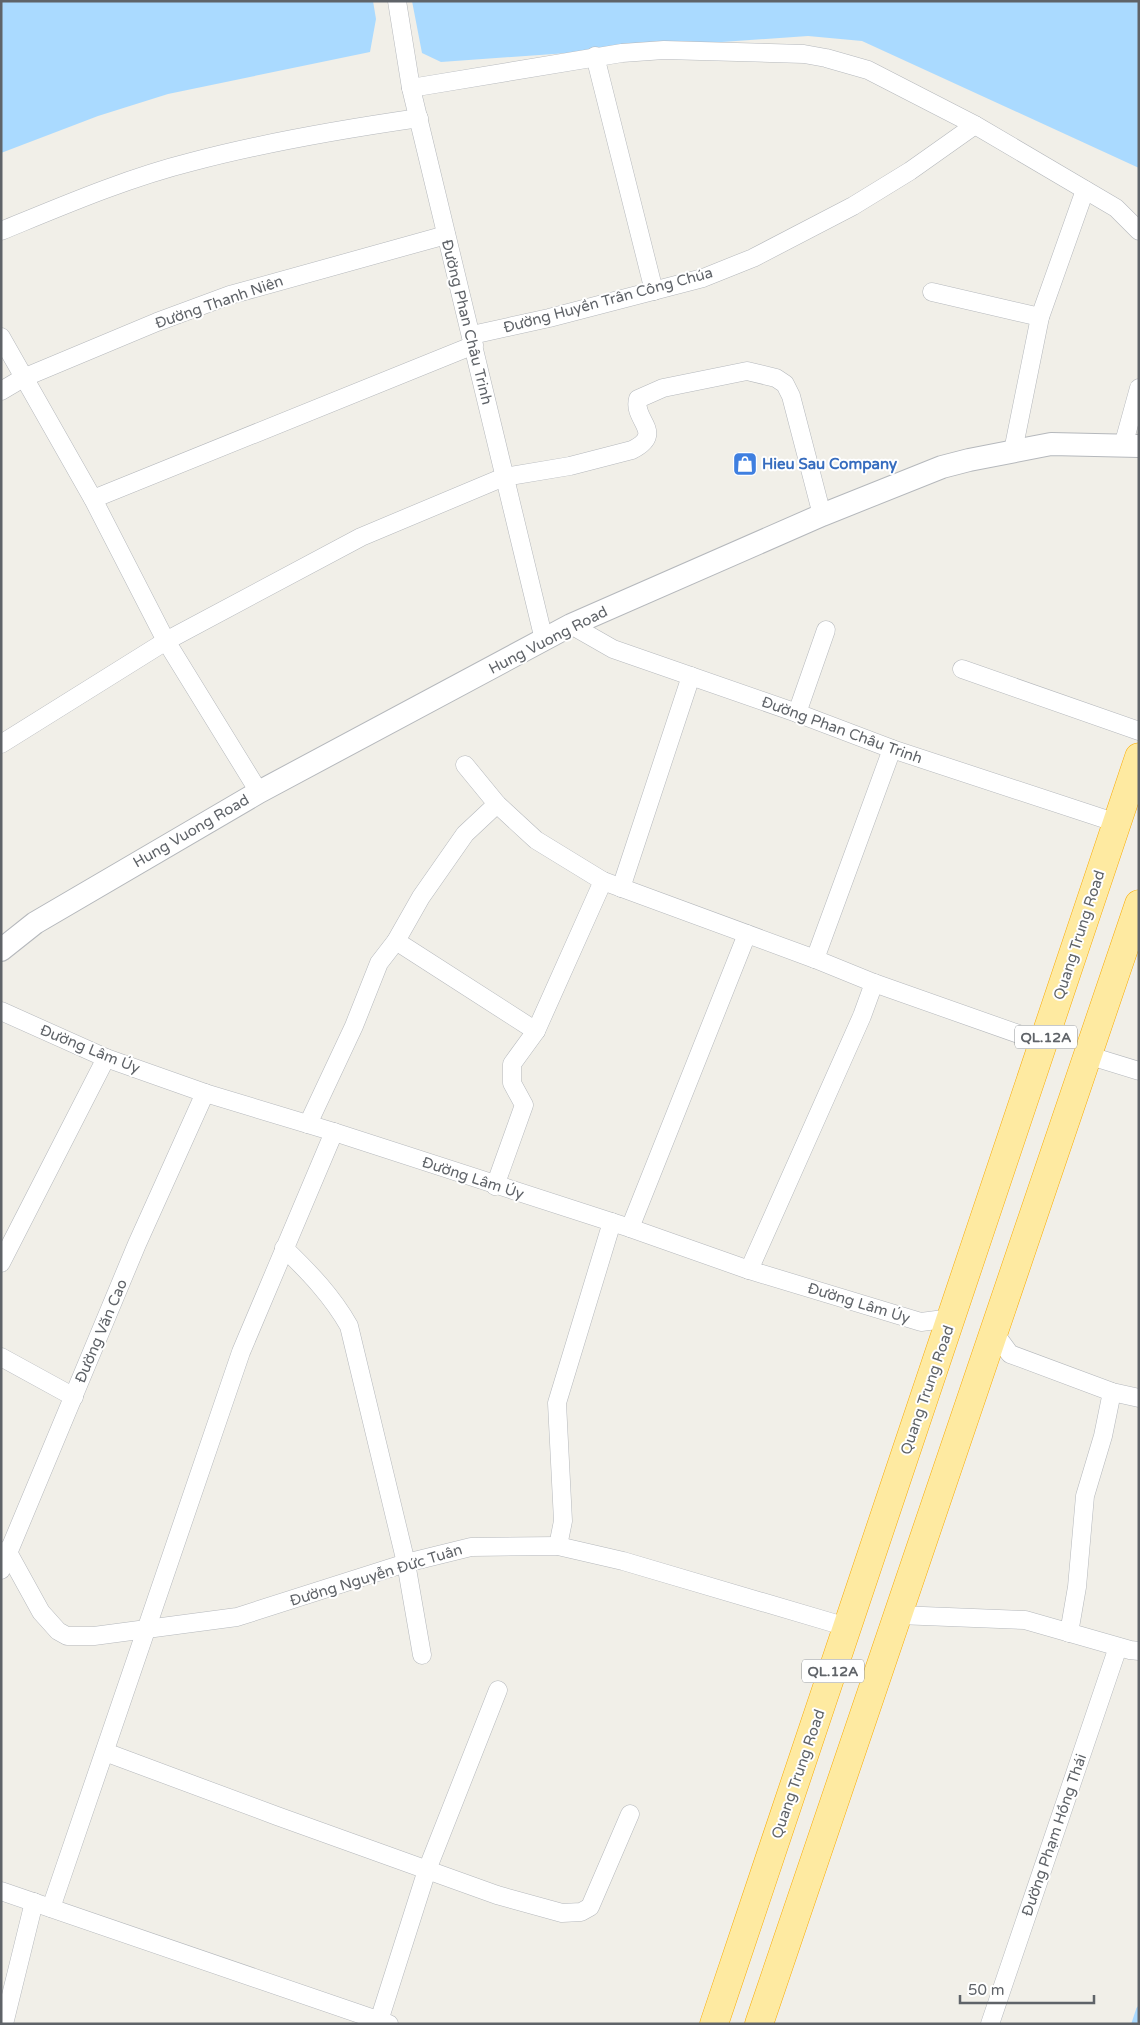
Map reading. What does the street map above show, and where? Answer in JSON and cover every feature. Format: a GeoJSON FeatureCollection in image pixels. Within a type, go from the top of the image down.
{"type":"FeatureCollection","features":[{"type":"Feature","properties":{"kind":"highway","name":"Quang Trung Road"},"geometry":{"type":"LineString","coordinates":[[714,2024],[1044,1043],[1128,827],[1139,756]]}},
{"type":"Feature","properties":{"kind":"highway","name":"QL.12A"},"geometry":{"type":"LineString","coordinates":[[760,2024],[1139,904]]}},
{"type":"Feature","properties":{"kind":"highway"},"geometry":{"type":"LineString","coordinates":[[952,1318],[993,1331]]}},
{"type":"Feature","properties":{"kind":"street","name":"Đường Phan Châu Trinh"},"geometry":{"type":"LineString","coordinates":[[397,1],[411,88],[544,640]]}},
{"type":"Feature","properties":{"kind":"street"},"geometry":{"type":"LineString","coordinates":[[411,88],[595,56],[664,50],[804,54],[826,58],[868,70],[975,125],[1116,208],[1139,231]]}},
{"type":"Feature","properties":{"kind":"street"},"geometry":{"type":"LineString","coordinates":[[595,56],[654,291]]}},
{"type":"Feature","properties":{"kind":"street"},"geometry":{"type":"LineString","coordinates":[[1,231],[132,180],[190,162],[359,126],[419,118]]}},
{"type":"Feature","properties":{"kind":"street","name":"Đường Huyền Trân Công Chúa"},"geometry":{"type":"LineString","coordinates":[[93,499],[473,340],[703,278],[753,258],[854,206],[910,171],[975,125]]}},
{"type":"Feature","properties":{"kind":"street"},"geometry":{"type":"LineString","coordinates":[[1013,450],[1040,317],[1085,190]]}},
{"type":"Feature","properties":{"kind":"street","name":"Đường Thanh Niên"},"geometry":{"type":"LineString","coordinates":[[1,391],[24,378],[157,322],[230,295],[446,235]]}},
{"type":"Feature","properties":{"kind":"street"},"geometry":{"type":"LineString","coordinates":[[932,292],[1040,317]]}},
{"type":"Feature","properties":{"kind":"street"},"geometry":{"type":"LineString","coordinates":[[1,337],[93,499],[166,641],[259,792]]}},
{"type":"Feature","properties":{"kind":"street"},"geometry":{"type":"LineString","coordinates":[[1,744],[166,641],[361,537],[504,476],[570,466],[632,450],[644,442],[648,429],[636,402],[640,397],[663,388],[747,371],[776,378],[785,384],[791,396],[822,516]]}},
{"type":"Feature","properties":{"kind":"street"},"geometry":{"type":"LineString","coordinates":[[1131,446],[1139,388]]}},
{"type":"Feature","properties":{"kind":"street","name":"Hung Vuong Road"},"geometry":{"type":"LineString","coordinates":[[1,950],[34,923],[259,792],[571,625],[822,516],[942,468],[1013,450],[1051,444],[1131,446]]}},
{"type":"Feature","properties":{"kind":"street","name":"Đường Phan Châu Trinh"},"geometry":{"type":"LineString","coordinates":[[571,625],[613,649],[892,749],[1128,827]]}},
{"type":"Feature","properties":{"kind":"street"},"geometry":{"type":"LineString","coordinates":[[796,713],[826,630]]}},
{"type":"Feature","properties":{"kind":"street"},"geometry":{"type":"LineString","coordinates":[[962,669],[1139,731]]}},
{"type":"Feature","properties":{"kind":"street"},"geometry":{"type":"LineString","coordinates":[[621,888],[690,676]]}},
{"type":"Feature","properties":{"kind":"street"},"geometry":{"type":"LineString","coordinates":[[815,959],[892,749]]}},
{"type":"Feature","properties":{"kind":"street"},"geometry":{"type":"LineString","coordinates":[[465,765],[496,804],[536,840],[604,881],[815,959],[874,983],[1044,1043]]}},
{"type":"Feature","properties":{"kind":"street"},"geometry":{"type":"LineString","coordinates":[[308,1124],[354,1026],[379,963],[396,941],[421,897],[465,834],[496,804]]}},
{"type":"Feature","properties":{"kind":"street"},"geometry":{"type":"LineString","coordinates":[[496,1186],[524,1105],[512,1083],[512,1064],[536,1031],[604,881]]}},
{"type":"Feature","properties":{"kind":"street"},"geometry":{"type":"LineString","coordinates":[[630,1228],[748,934]]}},
{"type":"Feature","properties":{"kind":"street"},"geometry":{"type":"LineString","coordinates":[[396,941],[536,1031]]}},
{"type":"Feature","properties":{"kind":"street"},"geometry":{"type":"LineString","coordinates":[[749,1270],[862,1016],[874,983]]}},
{"type":"Feature","properties":{"kind":"street","name":"Đường Lâm Úy"},"geometry":{"type":"LineString","coordinates":[[1,1011],[106,1058],[204,1093],[334,1132],[612,1222],[749,1270],[921,1322],[952,1318]]}},
{"type":"Feature","properties":{"kind":"street"},"geometry":{"type":"LineString","coordinates":[[1087,1055],[1139,1071]]}},
{"type":"Feature","properties":{"kind":"street"},"geometry":{"type":"LineString","coordinates":[[1,1263],[106,1058]]}},
{"type":"Feature","properties":{"kind":"street","name":"Đường Văn Cao"},"geometry":{"type":"LineString","coordinates":[[4,1558],[137,1244],[204,1093]]}},
{"type":"Feature","properties":{"kind":"street"},"geometry":{"type":"LineString","coordinates":[[51,1908],[241,1352],[334,1132]]}},
{"type":"Feature","properties":{"kind":"street"},"geometry":{"type":"LineString","coordinates":[[558,1546],[563,1521],[557,1402],[612,1222]]}},
{"type":"Feature","properties":{"kind":"street"},"geometry":{"type":"LineString","coordinates":[[284,1248],[324,1288],[349,1326],[406,1563],[422,1655]]}},
{"type":"Feature","properties":{"kind":"street"},"geometry":{"type":"LineString","coordinates":[[993,1331],[1010,1354],[1112,1392],[1139,1398]]}},
{"type":"Feature","properties":{"kind":"street"},"geometry":{"type":"LineString","coordinates":[[1,1357],[74,1396]]}},
{"type":"Feature","properties":{"kind":"street"},"geometry":{"type":"LineString","coordinates":[[1069,1633],[1077,1587],[1085,1496],[1103,1436],[1112,1392]]}},
{"type":"Feature","properties":{"kind":"street","name":"Đường Nguyễn Đức Tuân"},"geometry":{"type":"LineString","coordinates":[[4,1558],[41,1612],[58,1631],[67,1636],[79,1637],[237,1617],[406,1563],[470,1547],[558,1546],[623,1561],[848,1627]]}},
{"type":"Feature","properties":{"kind":"street"},"geometry":{"type":"LineString","coordinates":[[898,1615],[1025,1620],[1118,1647],[1139,1650]]}},
{"type":"Feature","properties":{"kind":"street","name":"Đường Phạm Hồng Thái"},"geometry":{"type":"LineString","coordinates":[[990,2024],[1118,1647]]}},
{"type":"Feature","properties":{"kind":"street"},"geometry":{"type":"LineString","coordinates":[[1,1892],[382,2023],[427,1870],[498,1690]]}},
{"type":"Feature","properties":{"kind":"street"},"geometry":{"type":"LineString","coordinates":[[105,1752],[497,1895],[562,1913],[581,1912],[590,1907],[630,1814]]}},
{"type":"Feature","properties":{"kind":"street"},"geometry":{"type":"LineString","coordinates":[[3,2020],[34,1902]]}},
{"type":"Feature","properties":{"kind":"water"},"geometry":{"type":"Polygon","coordinates":[[[1,1],[373,1],[376,19],[370,52],[168,94],[98,116],[1,153],[1,1]]]}},
{"type":"Feature","properties":{"kind":"water"},"geometry":{"type":"Polygon","coordinates":[[[412,1],[1139,1],[1139,168],[862,41],[808,36],[441,62],[422,53],[412,1]]]}},
{"type":"Feature","properties":{"kind":"waterway"},"geometry":{"type":"LineString","coordinates":[[1134,2024],[1139,2009]]}},
{"type":"Feature","properties":{"kind":"place","name":"Hieu Sau Company"},"geometry":{"type":"Point","coordinates":[745,464]}}]}
